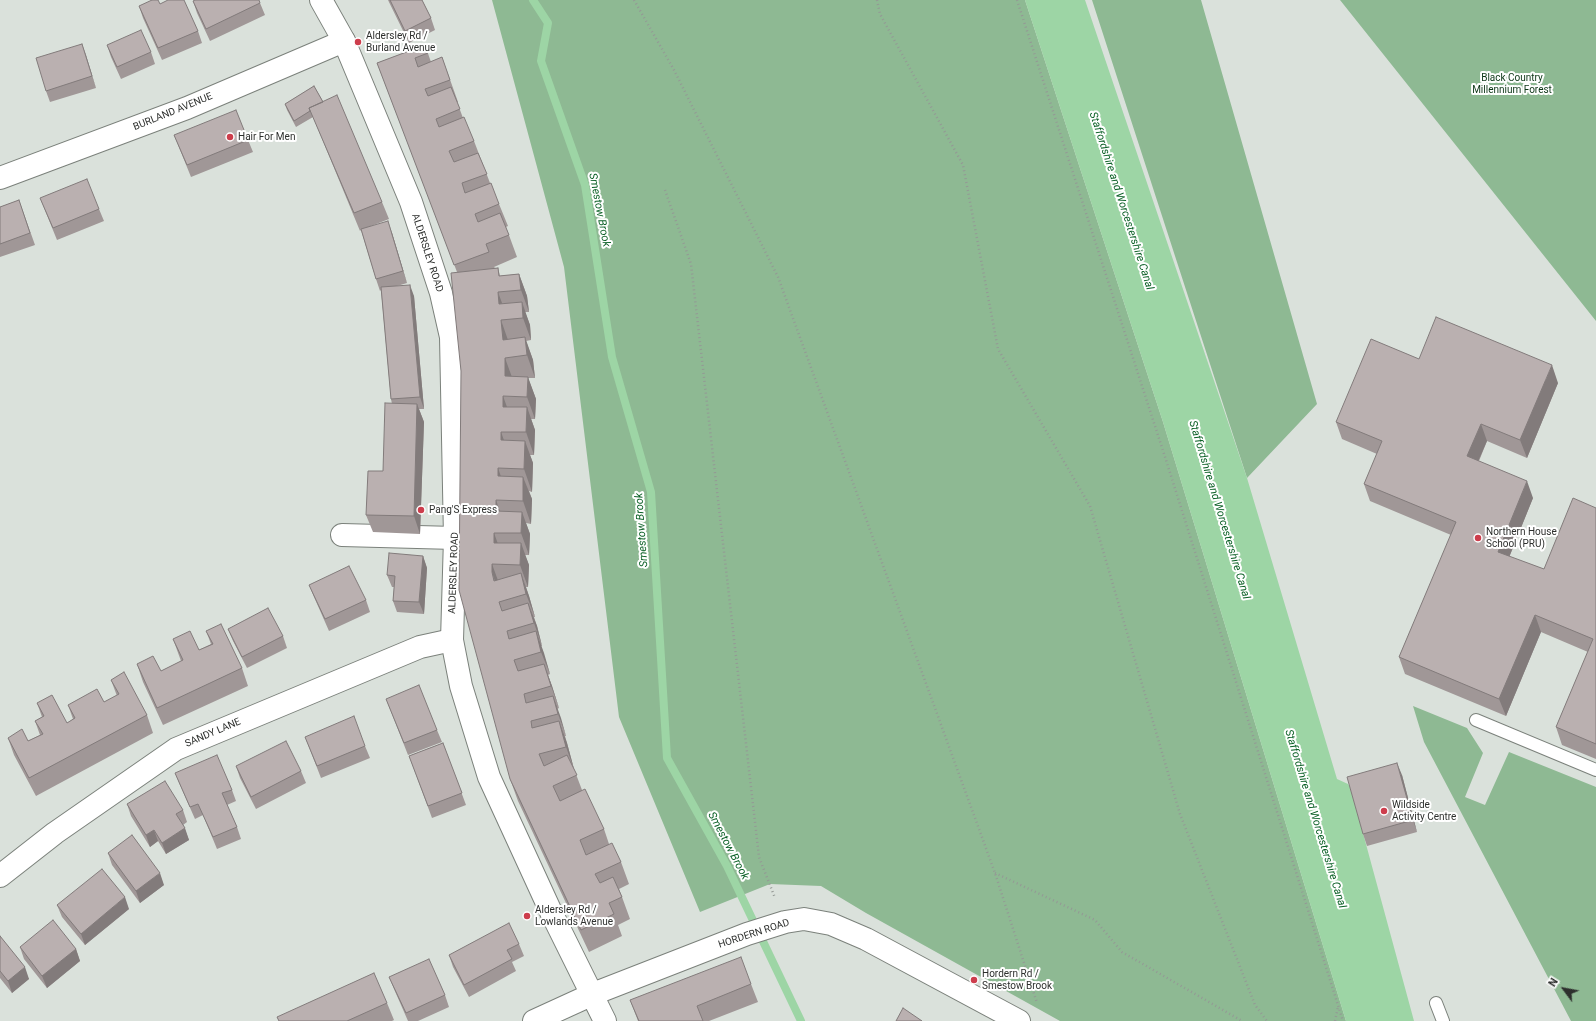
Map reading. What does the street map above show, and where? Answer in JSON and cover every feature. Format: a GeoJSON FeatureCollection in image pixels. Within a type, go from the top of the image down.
{"type":"FeatureCollection","features":[{"type":"Feature","properties":{"kind":"street","name":"ALDERSLEY ROAD"},"geometry":{"type":"LineString","coordinates":[[321,0],[344,41],[411,202],[441,293],[451,337],[455,538],[452,640],[461,686],[489,777],[551,912],[593,994],[605,1021]]}},
{"type":"Feature","properties":{"kind":"street","name":"BURLAND AVENUE"},"geometry":{"type":"LineString","coordinates":[[0,178],[187,108],[344,41]]}},
{"type":"Feature","properties":{"kind":"street"},"geometry":{"type":"LineString","coordinates":[[342,536],[455,538]]}},
{"type":"Feature","properties":{"kind":"street","name":"SANDY LANE"},"geometry":{"type":"LineString","coordinates":[[0,876],[55,833],[176,748],[420,647],[452,640]]}},
{"type":"Feature","properties":{"kind":"street","name":"HORDERN ROAD"},"geometry":{"type":"LineString","coordinates":[[534,1021],[593,994],[747,934],[784,922],[804,919],[832,924],[872,943],[1019,1021]]}},
{"type":"Feature","properties":{"kind":"lane"},"geometry":{"type":"LineString","coordinates":[[1476,720],[1596,770]]}},
{"type":"Feature","properties":{"kind":"lane"},"geometry":{"type":"LineString","coordinates":[[1436,1003],[1443,1021]]}},
{"type":"Feature","properties":{"kind":"path"},"geometry":{"type":"LineString","coordinates":[[634,0],[674,70],[778,277],[994,873],[1034,994]]}},
{"type":"Feature","properties":{"kind":"path"},"geometry":{"type":"LineString","coordinates":[[877,0],[880,14],[963,165],[998,349],[1090,506],[1180,814],[1255,1005],[1267,1021]]}},
{"type":"Feature","properties":{"kind":"path"},"geometry":{"type":"LineString","coordinates":[[1017,0],[1166,460],[1343,1021]]}},
{"type":"Feature","properties":{"kind":"path"},"geometry":{"type":"LineString","coordinates":[[665,190],[691,264],[759,857],[784,922]]}},
{"type":"Feature","properties":{"kind":"path"},"geometry":{"type":"LineString","coordinates":[[994,873],[1095,920],[1122,952],[1242,1021]]}},
{"type":"Feature","properties":{"kind":"path"},"geometry":{"type":"LineString","coordinates":[[1335,1021],[1338,1006]]}},
{"type":"Feature","properties":{"kind":"green space"},"geometry":{"type":"Polygon","coordinates":[[[492,0],[1025,0],[1163,422],[1346,1021],[1060,1021],[866,913],[821,886],[770,884],[700,912],[619,717],[564,267],[492,0]]]}},
{"type":"Feature","properties":{"kind":"green space"},"geometry":{"type":"Polygon","coordinates":[[[1092,0],[1201,0],[1317,404],[1247,478],[1092,0]]]}},
{"type":"Feature","properties":{"kind":"green space","name":"Black Country Millennium Forest"},"geometry":{"type":"Polygon","coordinates":[[[1340,0],[1596,0],[1596,321],[1340,0]]]}},
{"type":"Feature","properties":{"kind":"green space"},"geometry":{"type":"Polygon","coordinates":[[[1413,706],[1467,728],[1483,753],[1465,797],[1485,805],[1509,752],[1596,787],[1596,1021],[1571,1021],[1424,742],[1413,706]]]}},
{"type":"Feature","properties":{"kind":"water","name":"Staffordshire and Worcestershire Canal"},"geometry":{"type":"Polygon","coordinates":[[[1025,0],[1085,0],[1247,478],[1337,779],[1348,784],[1351,789],[1414,1021],[1346,1021],[1163,422],[1025,0]]]}},
{"type":"Feature","properties":{"kind":"building"},"geometry":{"type":"Polygon","coordinates":[[[152,0],[158,0],[160,4],[168,0],[184,0],[198,31],[158,48],[139,6],[152,0]]]}},
{"type":"Feature","properties":{"kind":"building"},"geometry":{"type":"Polygon","coordinates":[[[259,0],[260,3],[206,29],[193,1],[259,0]]]}},
{"type":"Feature","properties":{"kind":"building"},"geometry":{"type":"Polygon","coordinates":[[[390,0],[422,0],[431,18],[405,31],[390,0]]]}},
{"type":"Feature","properties":{"kind":"building"},"geometry":{"type":"Polygon","coordinates":[[[141,30],[151,52],[117,67],[107,45],[141,30]]]}},
{"type":"Feature","properties":{"kind":"building"},"geometry":{"type":"Polygon","coordinates":[[[82,44],[92,76],[46,91],[36,58],[82,44]]]}},
{"type":"Feature","properties":{"kind":"building"},"geometry":{"type":"Polygon","coordinates":[[[425,45],[428,53],[415,58],[418,67],[442,57],[450,80],[425,89],[428,96],[451,87],[460,109],[436,119],[439,127],[464,117],[474,141],[449,151],[454,162],[478,153],[487,174],[462,183],[465,193],[491,183],[499,204],[475,214],[478,222],[500,213],[509,235],[486,244],[489,252],[454,265],[377,63],[425,45]]]}},
{"type":"Feature","properties":{"kind":"building"},"geometry":{"type":"Polygon","coordinates":[[[314,86],[323,102],[309,108],[310,111],[294,121],[285,104],[314,86]]]}},
{"type":"Feature","properties":{"kind":"building"},"geometry":{"type":"Polygon","coordinates":[[[337,95],[382,202],[354,213],[309,108],[337,95]]]}},
{"type":"Feature","properties":{"kind":"building"},"geometry":{"type":"Polygon","coordinates":[[[236,110],[248,140],[187,165],[174,135],[236,110]]]}},
{"type":"Feature","properties":{"kind":"building"},"geometry":{"type":"Polygon","coordinates":[[[87,179],[99,209],[53,228],[40,198],[87,179]]]}},
{"type":"Feature","properties":{"kind":"building"},"geometry":{"type":"Polygon","coordinates":[[[19,200],[30,233],[0,244],[0,207],[19,200]]]}},
{"type":"Feature","properties":{"kind":"building"},"geometry":{"type":"Polygon","coordinates":[[[388,221],[403,271],[376,279],[361,229],[388,221]]]}},
{"type":"Feature","properties":{"kind":"building"},"geometry":{"type":"Polygon","coordinates":[[[498,268],[499,276],[519,274],[521,290],[498,292],[499,304],[522,302],[523,318],[501,320],[503,340],[525,337],[527,355],[505,358],[505,376],[528,377],[527,397],[503,396],[503,407],[527,407],[526,432],[501,432],[501,440],[525,441],[524,469],[498,468],[498,476],[523,477],[523,501],[496,500],[496,511],[522,512],[521,533],[494,533],[494,543],[521,543],[520,565],[492,564],[492,572],[494,581],[521,573],[526,594],[499,602],[502,611],[528,603],[534,623],[507,631],[509,639],[536,631],[541,652],[514,660],[518,671],[544,664],[551,686],[524,694],[526,703],[553,696],[558,714],[531,721],[532,728],[559,721],[566,747],[539,754],[544,766],[567,755],[577,775],[553,786],[560,801],[585,789],[604,829],[580,840],[586,855],[612,843],[621,862],[595,874],[600,883],[613,877],[622,897],[609,903],[614,914],[581,930],[510,779],[459,590],[461,371],[451,273],[498,268]]]}},
{"type":"Feature","properties":{"kind":"building"},"geometry":{"type":"Polygon","coordinates":[[[410,285],[420,397],[391,399],[381,287],[410,285]]]}},
{"type":"Feature","properties":{"kind":"building"},"geometry":{"type":"Polygon","coordinates":[[[1436,317],[1552,365],[1520,440],[1481,424],[1467,456],[1527,481],[1498,552],[1544,569],[1573,498],[1596,508],[1596,744],[1556,727],[1593,639],[1535,615],[1499,699],[1399,657],[1456,522],[1364,484],[1382,441],[1336,422],[1371,339],[1419,359],[1436,317]]]}},
{"type":"Feature","properties":{"kind":"building"},"geometry":{"type":"Polygon","coordinates":[[[385,403],[417,404],[414,516],[366,515],[368,471],[383,471],[385,403]]]}},
{"type":"Feature","properties":{"kind":"building"},"geometry":{"type":"Polygon","coordinates":[[[389,553],[423,556],[419,602],[393,601],[395,576],[387,575],[389,553]]]}},
{"type":"Feature","properties":{"kind":"building"},"geometry":{"type":"Polygon","coordinates":[[[349,566],[366,600],[325,619],[309,585],[349,566]]]}},
{"type":"Feature","properties":{"kind":"building"},"geometry":{"type":"Polygon","coordinates":[[[268,608],[283,636],[242,657],[228,629],[268,608]]]}},
{"type":"Feature","properties":{"kind":"building"},"geometry":{"type":"Polygon","coordinates":[[[221,624],[242,668],[157,708],[137,664],[153,656],[161,671],[183,660],[173,639],[190,631],[199,650],[213,644],[206,631],[221,624]]]}},
{"type":"Feature","properties":{"kind":"building"},"geometry":{"type":"Polygon","coordinates":[[[124,672],[147,715],[29,778],[8,738],[22,729],[28,741],[43,734],[35,721],[44,716],[37,703],[52,695],[67,723],[75,718],[68,705],[97,689],[104,702],[119,694],[111,680],[124,672]]]}},
{"type":"Feature","properties":{"kind":"building"},"geometry":{"type":"Polygon","coordinates":[[[419,685],[437,730],[404,743],[386,699],[419,685]]]}},
{"type":"Feature","properties":{"kind":"building"},"geometry":{"type":"Polygon","coordinates":[[[354,716],[365,746],[317,766],[305,737],[354,716]]]}},
{"type":"Feature","properties":{"kind":"building"},"geometry":{"type":"Polygon","coordinates":[[[286,741],[301,771],[251,797],[236,766],[286,741]]]}},
{"type":"Feature","properties":{"kind":"building"},"geometry":{"type":"Polygon","coordinates":[[[443,743],[462,793],[428,806],[409,756],[443,743]]]}},
{"type":"Feature","properties":{"kind":"building"},"geometry":{"type":"Polygon","coordinates":[[[217,755],[232,790],[222,793],[237,827],[213,837],[198,804],[190,807],[175,773],[217,755]]]}},
{"type":"Feature","properties":{"kind":"building","name":"Wildside Activity Centre"},"geometry":{"type":"Polygon","coordinates":[[[1397,763],[1413,820],[1363,834],[1347,777],[1397,763]]]}},
{"type":"Feature","properties":{"kind":"building"},"geometry":{"type":"Polygon","coordinates":[[[165,781],[183,810],[176,814],[185,828],[162,843],[154,830],[146,835],[127,804],[165,781]]]}},
{"type":"Feature","properties":{"kind":"building"},"geometry":{"type":"Polygon","coordinates":[[[132,835],[160,873],[136,891],[108,853],[132,835]]]}},
{"type":"Feature","properties":{"kind":"building"},"geometry":{"type":"Polygon","coordinates":[[[102,869],[125,897],[81,934],[57,905],[102,869]]]}},
{"type":"Feature","properties":{"kind":"building"},"geometry":{"type":"Polygon","coordinates":[[[53,920],[76,949],[42,976],[20,947],[53,920]]]}},
{"type":"Feature","properties":{"kind":"building"},"geometry":{"type":"Polygon","coordinates":[[[509,923],[519,944],[507,950],[512,959],[464,985],[449,955],[509,923]]]}},
{"type":"Feature","properties":{"kind":"building"},"geometry":{"type":"Polygon","coordinates":[[[0,936],[25,967],[8,981],[0,971],[0,936]]]}},
{"type":"Feature","properties":{"kind":"building"},"geometry":{"type":"Polygon","coordinates":[[[741,957],[751,984],[697,1006],[703,1021],[639,1021],[630,1000],[741,957]]]}},
{"type":"Feature","properties":{"kind":"building"},"geometry":{"type":"Polygon","coordinates":[[[429,959],[445,995],[406,1013],[389,977],[429,959]]]}},
{"type":"Feature","properties":{"kind":"building"},"geometry":{"type":"Polygon","coordinates":[[[374,973],[387,1003],[347,1021],[279,1021],[277,1017],[374,973]]]}},
{"type":"Feature","properties":{"kind":"building"},"geometry":{"type":"Polygon","coordinates":[[[903,1008],[922,1021],[896,1021],[903,1008]]]}},
{"type":"Feature","properties":{"kind":"waterway","name":"Smestow Brook"},"geometry":{"type":"LineString","coordinates":[[533,0],[548,23],[541,61],[585,185],[612,357],[651,492],[667,758],[727,866],[801,1021]]}},
{"type":"Feature","properties":{"kind":"place","name":"Aldersley Rd / Burland Avenue"},"geometry":{"type":"Point","coordinates":[358,42]}},
{"type":"Feature","properties":{"kind":"place","name":"Hair For Men"},"geometry":{"type":"Point","coordinates":[230,137]}},
{"type":"Feature","properties":{"kind":"place","name":"Pang'S Express"},"geometry":{"type":"Point","coordinates":[421,510]}},
{"type":"Feature","properties":{"kind":"place","name":"Northern House School (PRU)"},"geometry":{"type":"Point","coordinates":[1478,538]}},
{"type":"Feature","properties":{"kind":"place","name":"Wildside Activity Centre"},"geometry":{"type":"Point","coordinates":[1384,811]}},
{"type":"Feature","properties":{"kind":"place","name":"Aldersley Rd / Lowlands Avenue"},"geometry":{"type":"Point","coordinates":[527,916]}},
{"type":"Feature","properties":{"kind":"place","name":"Hordern Rd / Smestow Brook"},"geometry":{"type":"Point","coordinates":[974,980]}}]}
